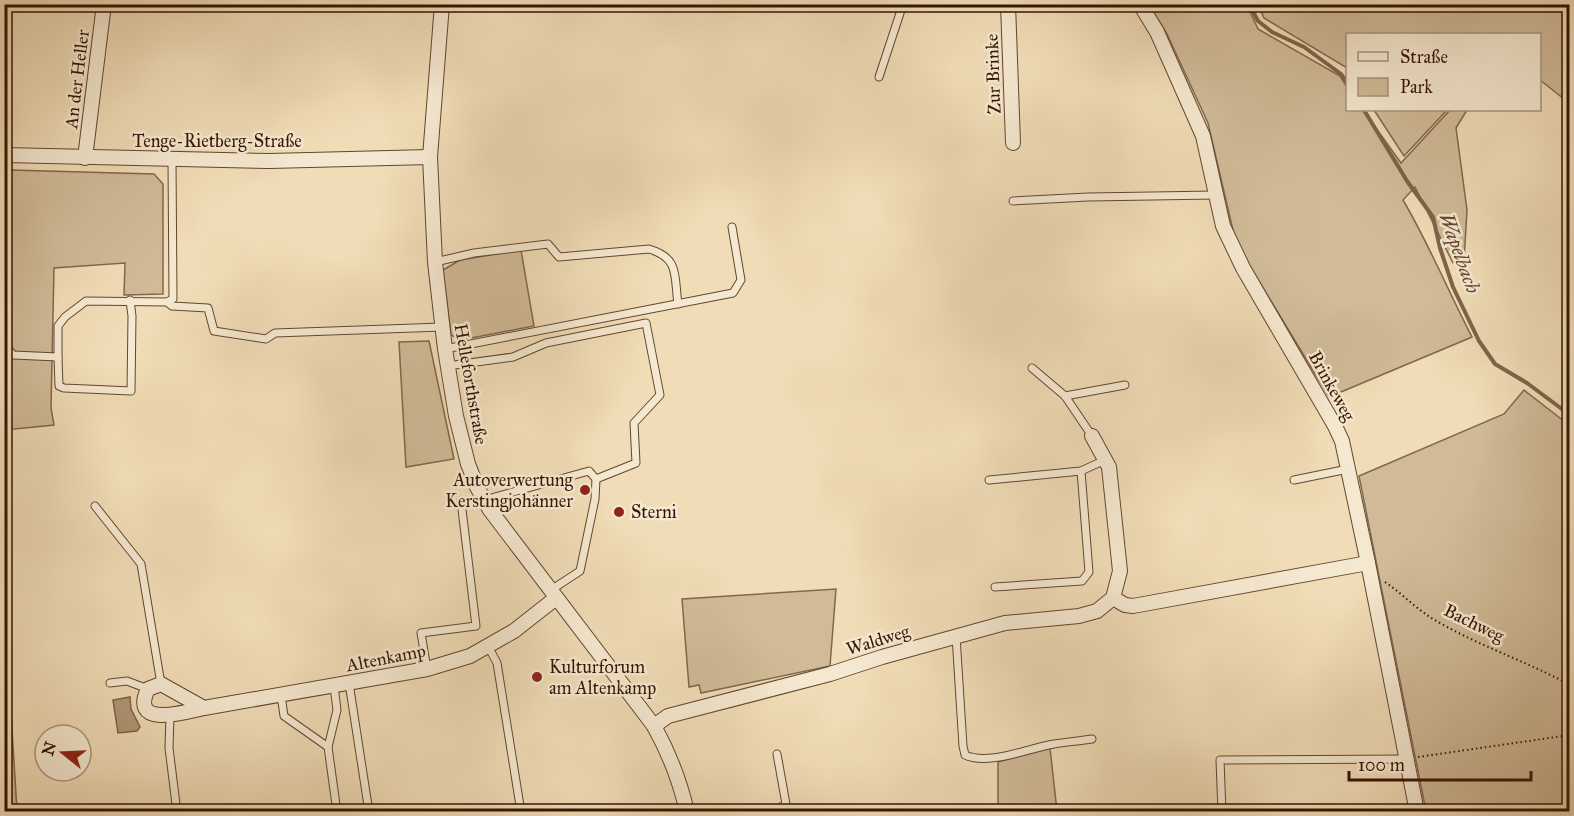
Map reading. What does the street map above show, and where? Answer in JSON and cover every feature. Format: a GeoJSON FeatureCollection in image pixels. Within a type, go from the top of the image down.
{"type":"FeatureCollection","features":[{"type":"Feature","properties":{"kind":"street","name":"An der Heller"},"geometry":{"type":"LineString","coordinates":[[85,158],[104,4]]}},
{"type":"Feature","properties":{"kind":"street","name":"Helleforthstraße"},"geometry":{"type":"LineString","coordinates":[[442,4],[430,157],[435,261],[447,366],[468,464],[484,500],[654,726],[678,780],[687,812]]}},
{"type":"Feature","properties":{"kind":"street","name":"Zur Brinke"},"geometry":{"type":"LineString","coordinates":[[1008,4],[1013,143]]}},
{"type":"Feature","properties":{"kind":"street","name":"Brinkeweg"},"geometry":{"type":"LineString","coordinates":[[1140,4],[1157,32],[1203,136],[1223,226],[1238,258],[1342,441],[1417,812]]}},
{"type":"Feature","properties":{"kind":"street","name":"Tenge-Rietberg-Straße"},"geometry":{"type":"LineString","coordinates":[[4,155],[269,161],[430,157]]}},
{"type":"Feature","properties":{"kind":"street"},"geometry":{"type":"LineString","coordinates":[[1092,436],[1109,467],[1120,571],[1113,598],[1125,605],[1133,606],[1368,563]]}},
{"type":"Feature","properties":{"kind":"street","name":"Altenkamp"},"geometry":{"type":"LineString","coordinates":[[170,716],[427,669],[470,656],[514,631],[554,594]]}},
{"type":"Feature","properties":{"kind":"street","name":"Waldweg"},"geometry":{"type":"LineString","coordinates":[[654,726],[668,716],[830,674],[1005,623],[1079,616],[1098,611],[1113,598]]}},
{"type":"Feature","properties":{"kind":"street"},"geometry":{"type":"LineString","coordinates":[[170,716],[148,712],[144,705],[155,686],[204,708]]}},
{"type":"Feature","properties":{"kind":"lane"},"geometry":{"type":"LineString","coordinates":[[879,77],[903,4]]}},
{"type":"Feature","properties":{"kind":"lane"},"geometry":{"type":"LineString","coordinates":[[130,300],[132,316],[131,391],[59,386],[58,326],[65,317],[86,301],[130,300],[167,302],[172,299],[172,160]]}},
{"type":"Feature","properties":{"kind":"lane"},"geometry":{"type":"LineString","coordinates":[[1013,201],[1216,195]]}},
{"type":"Feature","properties":{"kind":"lane"},"geometry":{"type":"LineString","coordinates":[[445,350],[733,293],[741,280],[732,227]]}},
{"type":"Feature","properties":{"kind":"lane"},"geometry":{"type":"LineString","coordinates":[[435,261],[474,253],[548,244],[559,257],[649,249],[660,252],[673,264],[678,304]]}},
{"type":"Feature","properties":{"kind":"lane"},"geometry":{"type":"LineString","coordinates":[[167,302],[172,306],[208,308],[214,331],[266,339],[274,333],[442,327]]}},
{"type":"Feature","properties":{"kind":"lane"},"geometry":{"type":"LineString","coordinates":[[447,366],[513,357],[546,343],[646,323],[660,395],[634,423],[636,463],[596,479]]}},
{"type":"Feature","properties":{"kind":"lane"},"geometry":{"type":"LineString","coordinates":[[4,343],[13,355],[58,357]]}},
{"type":"Feature","properties":{"kind":"lane"},"geometry":{"type":"LineString","coordinates":[[1032,368],[1065,396],[1092,436]]}},
{"type":"Feature","properties":{"kind":"lane"},"geometry":{"type":"LineString","coordinates":[[1065,396],[1125,385]]}},
{"type":"Feature","properties":{"kind":"lane"},"geometry":{"type":"LineString","coordinates":[[989,480],[1081,471],[1105,460]]}},
{"type":"Feature","properties":{"kind":"lane"},"geometry":{"type":"LineString","coordinates":[[1294,480],[1348,469]]}},
{"type":"Feature","properties":{"kind":"lane"},"geometry":{"type":"LineString","coordinates":[[484,500],[589,471],[596,479],[595,499],[580,570],[554,594]]}},
{"type":"Feature","properties":{"kind":"lane"},"geometry":{"type":"LineString","coordinates":[[995,587],[1082,581],[1089,572],[1081,471]]}},
{"type":"Feature","properties":{"kind":"lane"},"geometry":{"type":"LineString","coordinates":[[427,669],[421,633],[476,626],[460,501]]}},
{"type":"Feature","properties":{"kind":"lane"},"geometry":{"type":"LineString","coordinates":[[96,506],[141,564],[155,686],[127,681],[110,682]]}},
{"type":"Feature","properties":{"kind":"lane"},"geometry":{"type":"LineString","coordinates":[[956,636],[965,755],[973,759],[986,759],[1054,744],[1092,739]]}},
{"type":"Feature","properties":{"kind":"lane"},"geometry":{"type":"LineString","coordinates":[[488,646],[496,663],[521,812]]}},
{"type":"Feature","properties":{"kind":"lane"},"geometry":{"type":"LineString","coordinates":[[349,683],[369,812]]}},
{"type":"Feature","properties":{"kind":"lane"},"geometry":{"type":"LineString","coordinates":[[334,686],[337,710],[328,747],[337,812]]}},
{"type":"Feature","properties":{"kind":"lane"},"geometry":{"type":"LineString","coordinates":[[280,695],[284,716],[328,747]]}},
{"type":"Feature","properties":{"kind":"lane"},"geometry":{"type":"LineString","coordinates":[[170,716],[169,748],[177,812]]}},
{"type":"Feature","properties":{"kind":"lane"},"geometry":{"type":"LineString","coordinates":[[777,754],[786,804],[783,810]]}},
{"type":"Feature","properties":{"kind":"lane"},"geometry":{"type":"LineString","coordinates":[[1222,812],[1220,760],[1407,759]]}},
{"type":"Feature","properties":{"kind":"path","name":"Bachweg"},"geometry":{"type":"LineString","coordinates":[[1371,579],[1386,582],[1414,607],[1440,624],[1542,670],[1569,685]]}},
{"type":"Feature","properties":{"kind":"path"},"geometry":{"type":"LineString","coordinates":[[1407,759],[1569,735]]}},
{"type":"Feature","properties":{"kind":"green space"},"geometry":{"type":"Polygon","coordinates":[[[1149,5],[1247,5],[1258,29],[1340,76],[1346,85],[1346,111],[1364,111],[1401,163],[1449,111],[1466,111],[1456,128],[1467,210],[1464,261],[1453,263],[1415,187],[1403,200],[1472,337],[1329,397],[1236,243],[1208,123],[1167,34],[1149,5]]]}},
{"type":"Feature","properties":{"kind":"green space"},"geometry":{"type":"Polygon","coordinates":[[[1258,5],[1569,5],[1569,103],[1541,81],[1541,33],[1346,33],[1346,67],[1264,18],[1258,5]]]}},
{"type":"Feature","properties":{"kind":"green space"},"geometry":{"type":"Polygon","coordinates":[[[1375,111],[1446,111],[1404,156],[1375,111]]]}},
{"type":"Feature","properties":{"kind":"green space"},"geometry":{"type":"Polygon","coordinates":[[[11,170],[154,174],[163,184],[163,294],[124,295],[125,263],[54,268],[51,408],[54,425],[5,430],[5,181],[11,170]]]}},
{"type":"Feature","properties":{"kind":"green space"},"geometry":{"type":"Polygon","coordinates":[[[521,250],[534,326],[461,340],[451,335],[443,270],[460,260],[521,250]]]}},
{"type":"Feature","properties":{"kind":"green space"},"geometry":{"type":"Polygon","coordinates":[[[429,341],[454,459],[406,467],[399,342],[429,341]]]}},
{"type":"Feature","properties":{"kind":"green space"},"geometry":{"type":"Polygon","coordinates":[[[1524,390],[1569,425],[1569,811],[1426,811],[1359,476],[1504,414],[1524,390]]]}},
{"type":"Feature","properties":{"kind":"green space"},"geometry":{"type":"Polygon","coordinates":[[[836,589],[830,666],[701,693],[699,685],[689,687],[682,599],[836,589]]]}},
{"type":"Feature","properties":{"kind":"green space"},"geometry":{"type":"Polygon","coordinates":[[[5,615],[17,811],[5,811],[5,615]]]}},
{"type":"Feature","properties":{"kind":"green space"},"geometry":{"type":"Polygon","coordinates":[[[1050,748],[1057,811],[998,811],[998,762],[1050,748]]]}},
{"type":"Feature","properties":{"kind":"shaded area"},"geometry":{"type":"Polygon","coordinates":[[[130,697],[131,709],[140,727],[137,731],[118,733],[113,700],[130,697]]]}},
{"type":"Feature","properties":{"kind":"waterway","name":"Wapelbach"},"geometry":{"type":"LineString","coordinates":[[1249,4],[1258,21],[1272,32],[1304,47],[1341,74],[1346,81]]}},
{"type":"Feature","properties":{"kind":"waterway","name":"Wapelbach"},"geometry":{"type":"LineString","coordinates":[[1365,111],[1407,181],[1433,217],[1453,287],[1479,341],[1495,364],[1527,383],[1570,415]]}},
{"type":"Feature","properties":{"kind":"place","name":"Autoverwertung Kerstingjohänner"},"geometry":{"type":"Point","coordinates":[585,490]}},
{"type":"Feature","properties":{"kind":"place","name":"Sterni"},"geometry":{"type":"Point","coordinates":[619,512]}},
{"type":"Feature","properties":{"kind":"place","name":"Kulturforum am Altenkamp"},"geometry":{"type":"Point","coordinates":[537,677]}}]}
